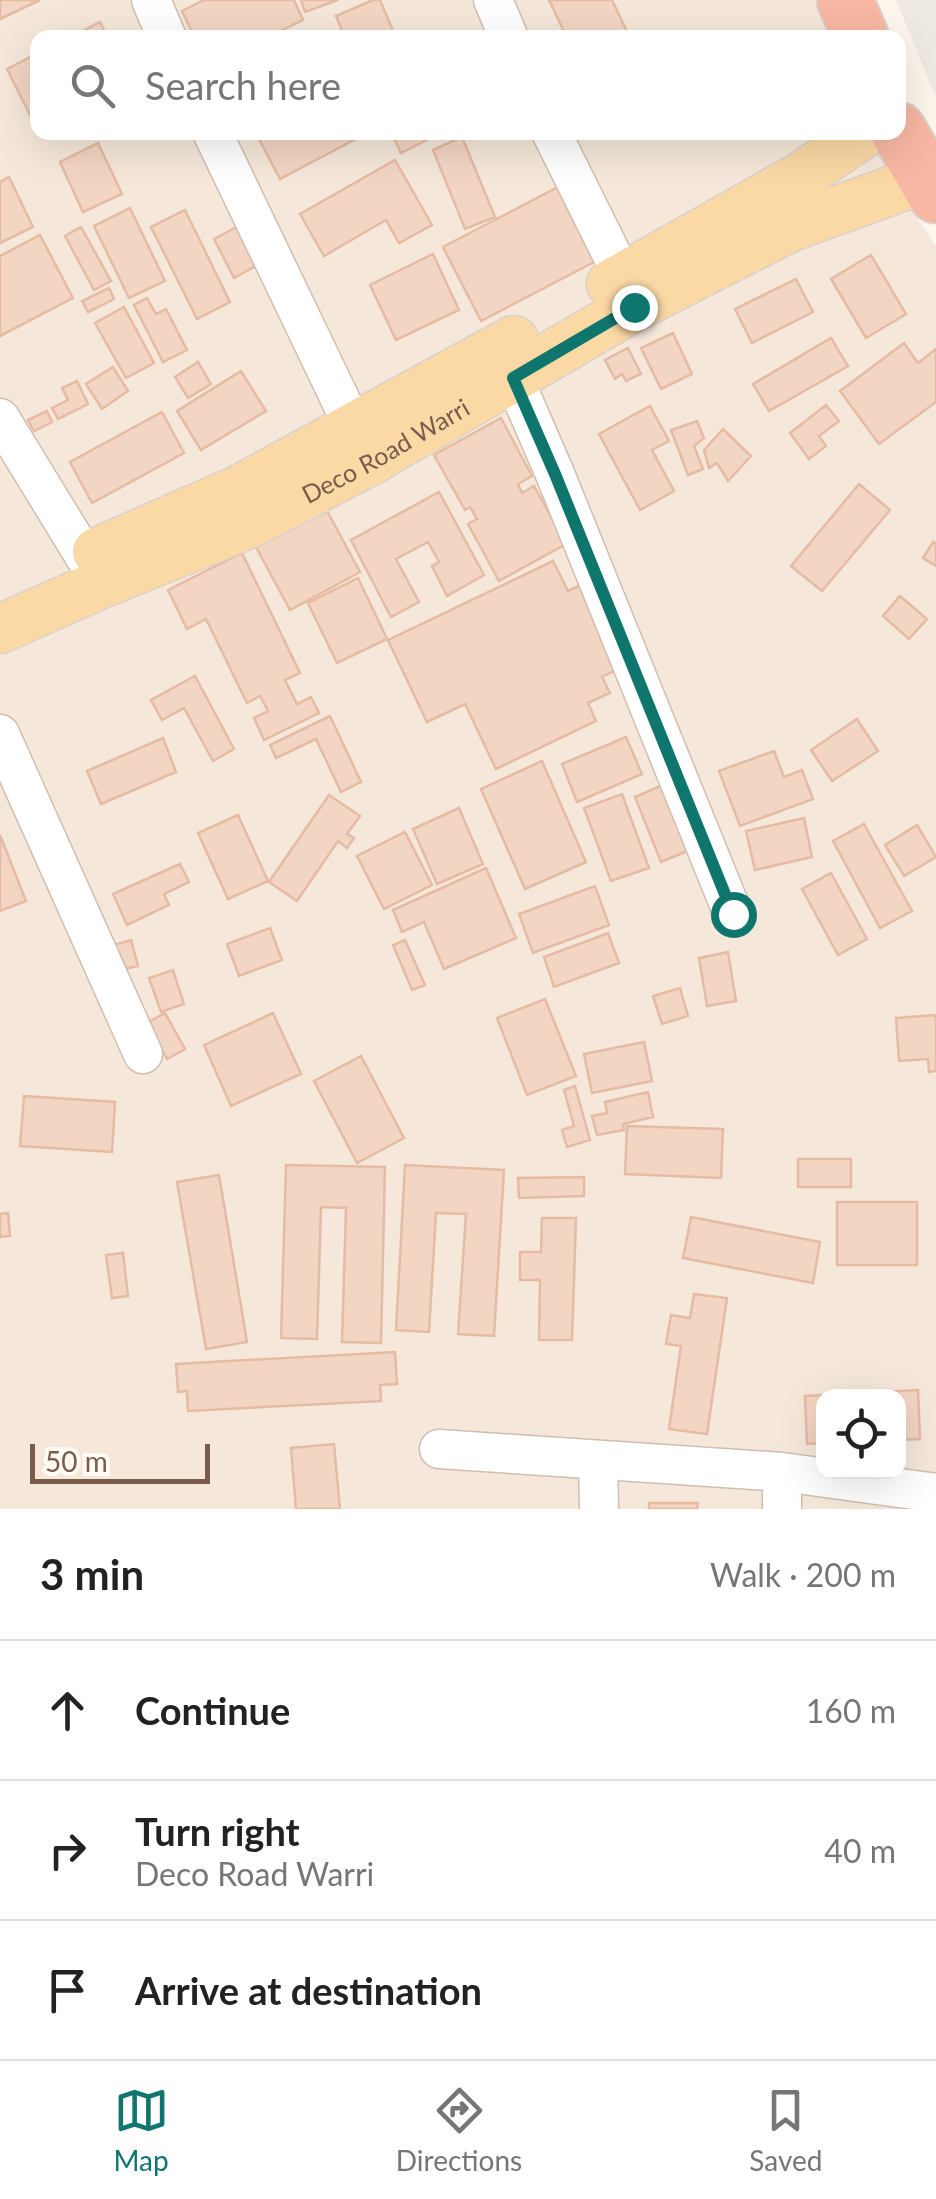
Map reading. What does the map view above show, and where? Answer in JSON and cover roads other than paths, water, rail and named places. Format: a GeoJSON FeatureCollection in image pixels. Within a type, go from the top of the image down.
{"type":"FeatureCollection","features":[{"type":"Feature","properties":{"kind":"highway"},"geometry":{"type":"LineString","coordinates":[[845,0],[858,30]]}},
{"type":"Feature","properties":{"kind":"highway"},"geometry":{"type":"LineString","coordinates":[[904,140],[931,186]]}},
{"type":"Feature","properties":{"kind":"main road","name":"Deco Road Warri"},"geometry":{"type":"LineString","coordinates":[[0,596],[238,490],[498,350],[800,177],[854,140]]}},
{"type":"Feature","properties":{"kind":"main road","name":"Deco Road Warri"},"geometry":{"type":"LineString","coordinates":[[0,629],[252,523],[370,461],[634,307],[791,227],[931,186]]}},
{"type":"Feature","properties":{"kind":"street"},"geometry":{"type":"LineString","coordinates":[[151,0],[164,30]]}},
{"type":"Feature","properties":{"kind":"street"},"geometry":{"type":"LineString","coordinates":[[493,0],[506,30]]}},
{"type":"Feature","properties":{"kind":"street"},"geometry":{"type":"LineString","coordinates":[[216,140],[353,426]]}},
{"type":"Feature","properties":{"kind":"street"},"geometry":{"type":"LineString","coordinates":[[554,140],[623,278]]}},
{"type":"Feature","properties":{"kind":"street"},"geometry":{"type":"LineString","coordinates":[[513,378],[733,914]]}},
{"type":"Feature","properties":{"kind":"street"},"geometry":{"type":"LineString","coordinates":[[0,418],[86,558]]}},
{"type":"Feature","properties":{"kind":"street"},"geometry":{"type":"LineString","coordinates":[[0,734],[143,1054]]}},
{"type":"Feature","properties":{"kind":"street"},"geometry":{"type":"LineString","coordinates":[[439,1450],[598,1460],[782,1490],[936,1493]]}},
{"type":"Feature","properties":{"kind":"street"},"geometry":{"type":"LineString","coordinates":[[598,1460],[599,1509]]}}]}
